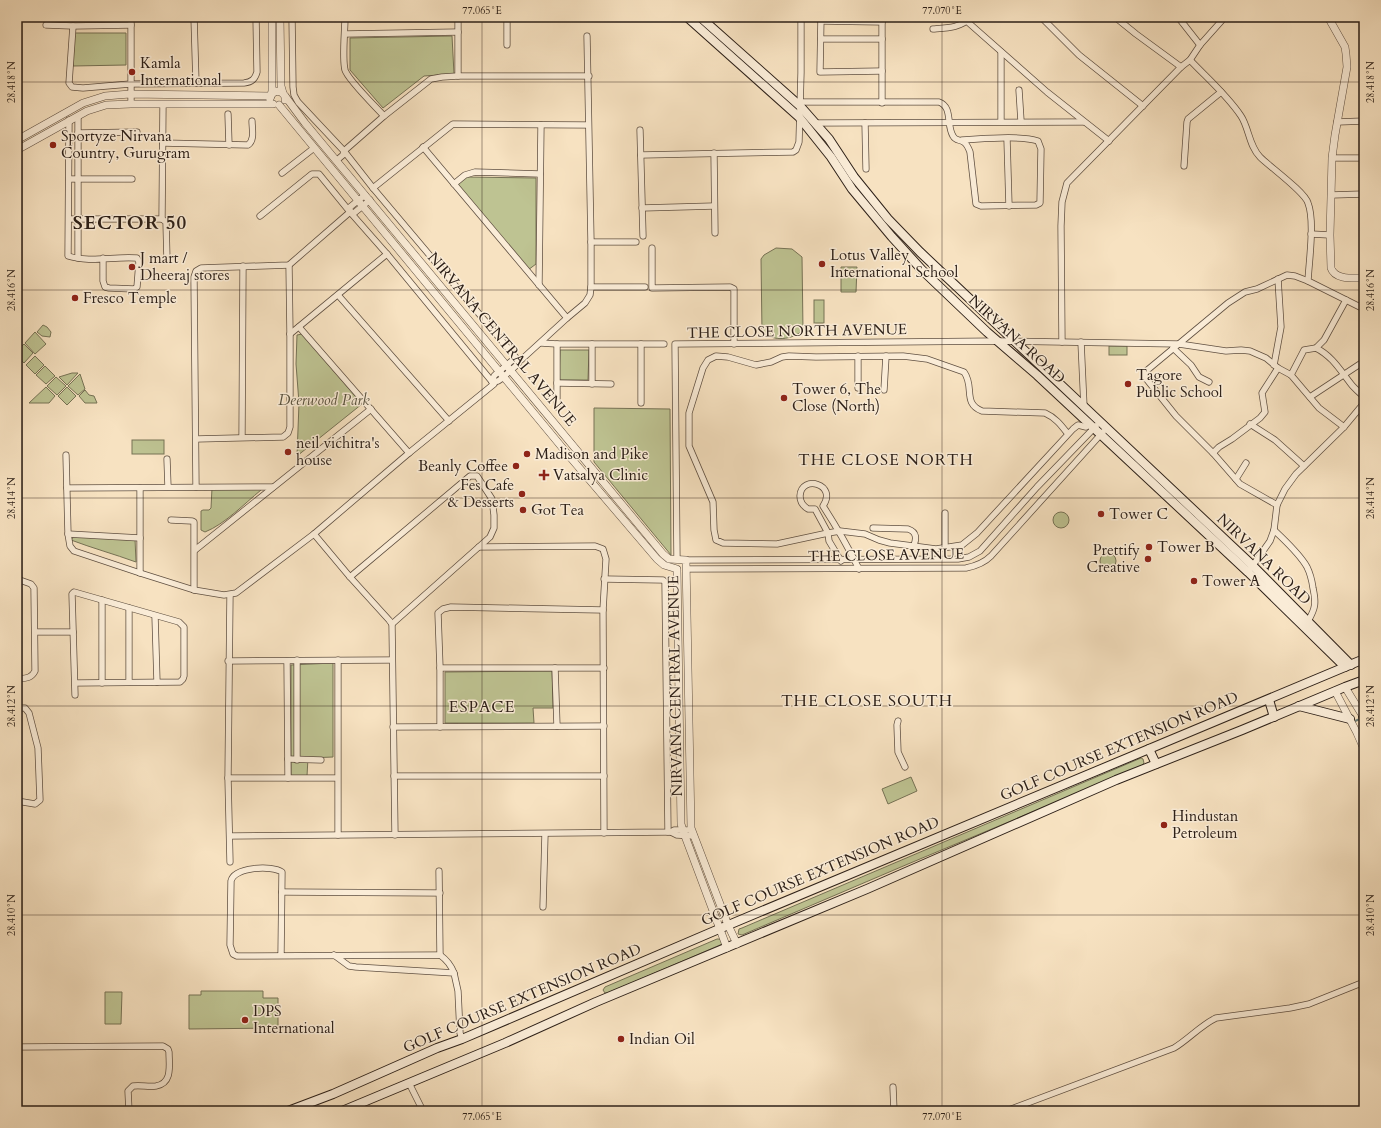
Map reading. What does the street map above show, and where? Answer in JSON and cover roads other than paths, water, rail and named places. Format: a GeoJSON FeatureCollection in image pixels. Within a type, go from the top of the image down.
{"type":"FeatureCollection","features":[{"type":"Feature","properties":{"kind":"main road","name":"NIRVANA ROAD"},"geometry":{"type":"LineString","coordinates":[[687,17],[799,117],[831,157],[852,189],[922,270],[987,332],[999,341],[1308,621],[1348,666]]}},
{"type":"Feature","properties":{"kind":"main road","name":"NIRVANA ROAD"},"geometry":{"type":"LineString","coordinates":[[700,17],[800,104],[829,139],[854,177],[888,219],[920,252],[1107,428],[1348,666]]}},
{"type":"Feature","properties":{"kind":"main road","name":"GOLF COURSE EXTENSION ROAD"},"geometry":{"type":"LineString","coordinates":[[288,1111],[340,1091],[437,1048],[462,1040],[728,925],[1364,659]]}},
{"type":"Feature","properties":{"kind":"main road","name":"GOLF COURSE EXTENSION ROAD"},"geometry":{"type":"LineString","coordinates":[[342,1111],[505,1043],[596,1002],[867,889],[1116,780],[1364,680]]}},
{"type":"Feature","properties":{"kind":"main road"},"geometry":{"type":"LineString","coordinates":[[1268,700],[1274,717]]}},
{"type":"Feature","properties":{"kind":"main road"},"geometry":{"type":"LineString","coordinates":[[1299,706],[1350,719]]}},
{"type":"Feature","properties":{"kind":"main road"},"geometry":{"type":"LineString","coordinates":[[1149,749],[1156,764]]}},
{"type":"Feature","properties":{"kind":"street"},"geometry":{"type":"LineString","coordinates":[[131,17],[130,84],[134,94]]}},
{"type":"Feature","properties":{"kind":"street"},"geometry":{"type":"LineString","coordinates":[[194,17],[196,83]]}},
{"type":"Feature","properties":{"kind":"street"},"geometry":{"type":"LineString","coordinates":[[73,26],[69,83],[77,88],[130,84],[244,83],[250,82],[255,78],[257,72],[256,17]]}},
{"type":"Feature","properties":{"kind":"street"},"geometry":{"type":"LineString","coordinates":[[272,17],[271,101],[276,104]]}},
{"type":"Feature","properties":{"kind":"street"},"geometry":{"type":"LineString","coordinates":[[17,150],[68,120],[100,106],[131,104],[276,104],[284,101],[281,86],[280,17]]}},
{"type":"Feature","properties":{"kind":"street"},"geometry":{"type":"LineString","coordinates":[[292,17],[292,87],[298,102],[344,151],[373,188],[518,360]]}},
{"type":"Feature","properties":{"kind":"street"},"geometry":{"type":"LineString","coordinates":[[345,17],[344,63],[346,71],[351,80],[384,116]]}},
{"type":"Feature","properties":{"kind":"street"},"geometry":{"type":"LineString","coordinates":[[458,17],[458,76]]}},
{"type":"Feature","properties":{"kind":"street"},"geometry":{"type":"LineString","coordinates":[[507,17],[507,46]]}},
{"type":"Feature","properties":{"kind":"street"},"geometry":{"type":"LineString","coordinates":[[641,154],[793,152],[798,146],[801,17]]}},
{"type":"Feature","properties":{"kind":"street"},"geometry":{"type":"LineString","coordinates":[[962,17],[970,19],[1001,52],[1047,92],[1109,141]]}},
{"type":"Feature","properties":{"kind":"street"},"geometry":{"type":"LineString","coordinates":[[1041,17],[1079,55],[1142,106]]}},
{"type":"Feature","properties":{"kind":"street"},"geometry":{"type":"LineString","coordinates":[[1115,17],[1181,66]]}},
{"type":"Feature","properties":{"kind":"street"},"geometry":{"type":"LineString","coordinates":[[1178,17],[1200,45]]}},
{"type":"Feature","properties":{"kind":"street"},"geometry":{"type":"LineString","coordinates":[[1062,342],[1061,226],[1062,202],[1067,183],[1181,66],[1190,60],[1200,45],[1225,17]]}},
{"type":"Feature","properties":{"kind":"street"},"geometry":{"type":"LineString","coordinates":[[1328,17],[1341,40],[1346,54],[1347,67],[1332,158],[1330,235],[1332,271],[1338,276],[1364,278]]}},
{"type":"Feature","properties":{"kind":"street"},"geometry":{"type":"LineString","coordinates":[[882,71],[820,72],[821,19],[882,19],[882,71],[882,103]]}},
{"type":"Feature","properties":{"kind":"street"},"geometry":{"type":"LineString","coordinates":[[933,28],[952,28],[970,19]]}},
{"type":"Feature","properties":{"kind":"street"},"geometry":{"type":"LineString","coordinates":[[46,25],[131,26]]}},
{"type":"Feature","properties":{"kind":"street"},"geometry":{"type":"LineString","coordinates":[[345,34],[458,32]]}},
{"type":"Feature","properties":{"kind":"street"},"geometry":{"type":"LineString","coordinates":[[492,382],[498,381],[501,374],[508,368],[514,359],[521,360],[585,303],[590,295],[591,242],[588,125],[589,76],[587,36]]}},
{"type":"Feature","properties":{"kind":"street"},"geometry":{"type":"LineString","coordinates":[[821,39],[882,39]]}},
{"type":"Feature","properties":{"kind":"street"},"geometry":{"type":"LineString","coordinates":[[1001,52],[1001,121]]}},
{"type":"Feature","properties":{"kind":"street"},"geometry":{"type":"LineString","coordinates":[[1190,60],[1221,92],[1241,116],[1245,123],[1248,136],[1258,156],[1306,198],[1310,208],[1311,234],[1308,281]]}},
{"type":"Feature","properties":{"kind":"street"},"geometry":{"type":"LineString","coordinates":[[337,160],[343,155],[344,151],[384,116],[431,79],[458,76],[589,76]]}},
{"type":"Feature","properties":{"kind":"street"},"geometry":{"type":"LineString","coordinates":[[131,104],[137,84]]}},
{"type":"Feature","properties":{"kind":"street"},"geometry":{"type":"LineString","coordinates":[[1019,90],[1020,121]]}},
{"type":"Feature","properties":{"kind":"street"},"geometry":{"type":"LineString","coordinates":[[17,140],[89,100],[105,96],[134,94],[271,95],[276,91],[284,95]]}},
{"type":"Feature","properties":{"kind":"street"},"geometry":{"type":"LineString","coordinates":[[1184,166],[1188,119],[1221,92]]}},
{"type":"Feature","properties":{"kind":"street","name":"NIRVANA CENTRAL AVENUE"},"geometry":{"type":"LineString","coordinates":[[284,95],[305,124],[368,197],[663,554],[669,559],[686,560],[692,833],[728,925],[737,944]]}},
{"type":"Feature","properties":{"kind":"street"},"geometry":{"type":"LineString","coordinates":[[800,104],[939,102],[946,106],[948,110],[949,122],[954,138],[962,140],[1007,139],[1038,141],[1041,149],[1040,203],[1036,205],[1009,206],[981,206],[976,204],[970,152],[968,144],[962,140]]}},
{"type":"Feature","properties":{"kind":"street"},"geometry":{"type":"LineString","coordinates":[[162,219],[163,104]]}},
{"type":"Feature","properties":{"kind":"street","name":"NIRVANA CENTRAL AVENUE"},"geometry":{"type":"LineString","coordinates":[[276,104],[657,559],[664,565],[677,569],[684,832],[727,948]]}},
{"type":"Feature","properties":{"kind":"street"},"geometry":{"type":"LineString","coordinates":[[228,114],[229,144]]}},
{"type":"Feature","properties":{"kind":"street"},"geometry":{"type":"LineString","coordinates":[[78,116],[78,258]]}},
{"type":"Feature","properties":{"kind":"street"},"geometry":{"type":"LineString","coordinates":[[68,120],[68,256],[78,258],[103,258],[137,258],[139,262],[138,287],[134,289],[105,287],[103,281],[103,258]]}},
{"type":"Feature","properties":{"kind":"street"},"geometry":{"type":"LineString","coordinates":[[163,143],[248,145],[252,140],[252,121]]}},
{"type":"Feature","properties":{"kind":"street"},"geometry":{"type":"LineString","coordinates":[[816,123],[1001,121],[1084,122]]}},
{"type":"Feature","properties":{"kind":"street"},"geometry":{"type":"LineString","coordinates":[[1337,122],[1364,121]]}},
{"type":"Feature","properties":{"kind":"street"},"geometry":{"type":"LineString","coordinates":[[865,123],[866,169]]}},
{"type":"Feature","properties":{"kind":"street"},"geometry":{"type":"LineString","coordinates":[[373,188],[453,124],[588,125]]}},
{"type":"Feature","properties":{"kind":"street"},"geometry":{"type":"LineString","coordinates":[[539,285],[541,125]]}},
{"type":"Feature","properties":{"kind":"street"},"geometry":{"type":"LineString","coordinates":[[640,130],[643,236]]}},
{"type":"Feature","properties":{"kind":"street"},"geometry":{"type":"LineString","coordinates":[[78,133],[137,132]]}},
{"type":"Feature","properties":{"kind":"street"},"geometry":{"type":"LineString","coordinates":[[1007,139],[1009,206]]}},
{"type":"Feature","properties":{"kind":"street"},"geometry":{"type":"LineString","coordinates":[[423,147],[567,318]]}},
{"type":"Feature","properties":{"kind":"street"},"geometry":{"type":"LineString","coordinates":[[282,173],[314,148]]}},
{"type":"Feature","properties":{"kind":"street"},"geometry":{"type":"LineString","coordinates":[[332,154],[339,149],[344,151]]}},
{"type":"Feature","properties":{"kind":"street"},"geometry":{"type":"LineString","coordinates":[[714,154],[715,233]]}},
{"type":"Feature","properties":{"kind":"street"},"geometry":{"type":"LineString","coordinates":[[1332,158],[1364,158]]}},
{"type":"Feature","properties":{"kind":"street"},"geometry":{"type":"LineString","coordinates":[[454,184],[465,175],[475,172],[540,174]]}},
{"type":"Feature","properties":{"kind":"street"},"geometry":{"type":"LineString","coordinates":[[66,455],[68,534],[70,546],[74,551],[194,590],[224,596],[236,593],[314,534],[494,384],[319,174],[312,174],[260,216]]}},
{"type":"Feature","properties":{"kind":"street"},"geometry":{"type":"LineString","coordinates":[[69,179],[132,179]]}},
{"type":"Feature","properties":{"kind":"street"},"geometry":{"type":"LineString","coordinates":[[1331,195],[1364,194]]}},
{"type":"Feature","properties":{"kind":"street"},"geometry":{"type":"LineString","coordinates":[[196,487],[194,277],[196,272],[201,268],[289,265],[350,212],[354,212],[360,203],[368,197]]}},
{"type":"Feature","properties":{"kind":"street"},"geometry":{"type":"LineString","coordinates":[[642,208],[714,206]]}},
{"type":"Feature","properties":{"kind":"street"},"geometry":{"type":"LineString","coordinates":[[68,219],[162,219],[166,222],[167,260]]}},
{"type":"Feature","properties":{"kind":"street"},"geometry":{"type":"LineString","coordinates":[[1311,234],[1330,235]]}},
{"type":"Feature","properties":{"kind":"street"},"geometry":{"type":"LineString","coordinates":[[591,242],[636,242]]}},
{"type":"Feature","properties":{"kind":"street"},"geometry":{"type":"LineString","coordinates":[[652,248],[652,288],[730,287],[734,289],[734,344]]}},
{"type":"Feature","properties":{"kind":"street"},"geometry":{"type":"LineString","coordinates":[[290,334],[387,254]]}},
{"type":"Feature","properties":{"kind":"street"},"geometry":{"type":"LineString","coordinates":[[196,439],[283,437],[288,433],[290,427],[289,265]]}},
{"type":"Feature","properties":{"kind":"street"},"geometry":{"type":"LineString","coordinates":[[242,437],[243,266]]}},
{"type":"Feature","properties":{"kind":"street"},"geometry":{"type":"LineString","coordinates":[[1277,505],[1246,488],[1236,479],[1176,416],[1145,380],[1145,372],[1228,302],[1245,292],[1287,275],[1295,276],[1308,281],[1364,309]]}},
{"type":"Feature","properties":{"kind":"street"},"geometry":{"type":"LineString","coordinates":[[1212,453],[1260,418],[1265,412],[1262,393],[1276,367],[1281,327],[1278,279]]}},
{"type":"Feature","properties":{"kind":"street"},"geometry":{"type":"LineString","coordinates":[[591,287],[645,287]]}},
{"type":"Feature","properties":{"kind":"street"},"geometry":{"type":"LineString","coordinates":[[338,295],[448,421]]}},
{"type":"Feature","properties":{"kind":"street"},"geometry":{"type":"LineString","coordinates":[[1344,427],[1319,408],[1291,375],[1304,350],[1316,348],[1324,340],[1346,300]]}},
{"type":"Feature","properties":{"kind":"street"},"geometry":{"type":"LineString","coordinates":[[299,327],[410,453]]}},
{"type":"Feature","properties":{"kind":"street","name":"THE CLOSE NORTH AVENUE"},"geometry":{"type":"LineString","coordinates":[[677,560],[675,344],[999,341],[1180,344],[1226,351],[1250,351],[1266,358],[1276,367],[1291,375]]}},
{"type":"Feature","properties":{"kind":"street"},"geometry":{"type":"LineString","coordinates":[[541,342],[558,344],[664,344]]}},
{"type":"Feature","properties":{"kind":"street"},"geometry":{"type":"LineString","coordinates":[[1081,342],[1084,407]]}},
{"type":"Feature","properties":{"kind":"street"},"geometry":{"type":"LineString","coordinates":[[556,407],[558,344]]}},
{"type":"Feature","properties":{"kind":"street"},"geometry":{"type":"LineString","coordinates":[[592,344],[592,384]]}},
{"type":"Feature","properties":{"kind":"street"},"geometry":{"type":"LineString","coordinates":[[641,344],[641,403]]}},
{"type":"Feature","properties":{"kind":"street"},"geometry":{"type":"LineString","coordinates":[[1173,348],[1190,365],[1199,377],[1209,382]]}},
{"type":"Feature","properties":{"kind":"street"},"geometry":{"type":"LineString","coordinates":[[1316,348],[1328,356],[1364,397]]}},
{"type":"Feature","properties":{"kind":"street"},"geometry":{"type":"LineString","coordinates":[[1068,434],[1054,417],[1046,413],[982,411],[975,408],[970,400],[970,389],[964,372],[927,359],[903,356],[789,356],[756,365],[728,357],[716,356],[708,360],[703,368],[689,413],[689,446],[713,502],[714,530],[716,540],[724,543],[777,544],[840,531],[864,534],[879,540],[913,547],[936,549],[962,546],[977,533],[1068,434],[1078,425],[1086,427],[1092,426]]}},
{"type":"Feature","properties":{"kind":"street"},"geometry":{"type":"LineString","coordinates":[[858,356],[858,388]]}},
{"type":"Feature","properties":{"kind":"street"},"geometry":{"type":"LineString","coordinates":[[884,390],[886,356]]}},
{"type":"Feature","properties":{"kind":"street"},"geometry":{"type":"LineString","coordinates":[[1310,397],[1363,362]]}},
{"type":"Feature","properties":{"kind":"street"},"geometry":{"type":"LineString","coordinates":[[557,383],[611,384]]}},
{"type":"Feature","properties":{"kind":"street"},"geometry":{"type":"LineString","coordinates":[[1250,569],[1270,541],[1274,530],[1277,505],[1285,489],[1296,474],[1344,427],[1364,403]]}},
{"type":"Feature","properties":{"kind":"street"},"geometry":{"type":"LineString","coordinates":[[195,550],[371,409]]}},
{"type":"Feature","properties":{"kind":"street","name":"THE CLOSE AVENUE"},"geometry":{"type":"LineString","coordinates":[[686,560],[958,560],[969,557],[980,551],[1092,426],[1100,422]]}},
{"type":"Feature","properties":{"kind":"street"},"geometry":{"type":"LineString","coordinates":[[1250,424],[1275,440],[1304,466]]}},
{"type":"Feature","properties":{"kind":"street","name":"THE CLOSE AVENUE"},"geometry":{"type":"LineString","coordinates":[[677,569],[859,569],[973,567],[982,563],[991,556],[1107,428]]}},
{"type":"Feature","properties":{"kind":"street"},"geometry":{"type":"LineString","coordinates":[[167,459],[168,488]]}},
{"type":"Feature","properties":{"kind":"street"},"geometry":{"type":"LineString","coordinates":[[1236,479],[1246,463]]}},
{"type":"Feature","properties":{"kind":"street"},"geometry":{"type":"LineString","coordinates":[[350,578],[470,476],[477,476],[492,499],[494,528],[490,537],[392,624]]}},
{"type":"Feature","properties":{"kind":"street"},"geometry":{"type":"LineString","coordinates":[[844,568],[829,541],[828,533],[815,509],[808,509],[804,507],[800,499],[802,490],[809,485],[818,484],[825,490],[827,498],[823,506],[840,531],[843,540],[859,569]]}},
{"type":"Feature","properties":{"kind":"street"},"geometry":{"type":"LineString","coordinates":[[67,488],[273,487]]}},
{"type":"Feature","properties":{"kind":"street"},"geometry":{"type":"LineString","coordinates":[[140,488],[140,573]]}},
{"type":"Feature","properties":{"kind":"street"},"geometry":{"type":"LineString","coordinates":[[945,513],[945,548]]}},
{"type":"Feature","properties":{"kind":"street"},"geometry":{"type":"LineString","coordinates":[[171,520],[194,522],[194,590]]}},
{"type":"Feature","properties":{"kind":"street"},"geometry":{"type":"LineString","coordinates":[[873,528],[912,530],[915,533],[916,538],[913,547]]}},
{"type":"Feature","properties":{"kind":"street"},"geometry":{"type":"LineString","coordinates":[[1274,530],[1307,567],[1315,598],[1314,611],[1308,621]]}},
{"type":"Feature","properties":{"kind":"street"},"geometry":{"type":"LineString","coordinates":[[68,534],[140,538]]}},
{"type":"Feature","properties":{"kind":"street"},"geometry":{"type":"LineString","coordinates":[[314,534],[350,578],[392,624],[396,835]]}},
{"type":"Feature","properties":{"kind":"street"},"geometry":{"type":"LineString","coordinates":[[479,547],[599,547],[603,549],[605,553],[606,560],[603,610],[604,833]]}},
{"type":"Feature","properties":{"kind":"street"},"geometry":{"type":"LineString","coordinates":[[969,557],[973,567]]}},
{"type":"Feature","properties":{"kind":"street"},"geometry":{"type":"LineString","coordinates":[[677,560],[677,569]]}},
{"type":"Feature","properties":{"kind":"street"},"geometry":{"type":"LineString","coordinates":[[908,560],[908,568]]}},
{"type":"Feature","properties":{"kind":"street"},"geometry":{"type":"LineString","coordinates":[[938,560],[938,568]]}},
{"type":"Feature","properties":{"kind":"street"},"geometry":{"type":"LineString","coordinates":[[17,578],[31,584],[34,588],[35,632],[35,671],[33,676],[17,679]]}},
{"type":"Feature","properties":{"kind":"street"},"geometry":{"type":"LineString","coordinates":[[604,579],[663,580],[665,582],[669,832]]}},
{"type":"Feature","properties":{"kind":"street"},"geometry":{"type":"LineString","coordinates":[[75,683],[180,682],[184,676],[184,627],[179,622],[77,592],[72,594],[75,695]]}},
{"type":"Feature","properties":{"kind":"street"},"geometry":{"type":"LineString","coordinates":[[230,595],[228,661],[230,862]]}},
{"type":"Feature","properties":{"kind":"street"},"geometry":{"type":"LineString","coordinates":[[102,600],[102,683]]}},
{"type":"Feature","properties":{"kind":"street"},"geometry":{"type":"LineString","coordinates":[[440,727],[438,613],[443,609],[451,607],[603,610]]}},
{"type":"Feature","properties":{"kind":"street"},"geometry":{"type":"LineString","coordinates":[[129,608],[130,682]]}},
{"type":"Feature","properties":{"kind":"street"},"geometry":{"type":"LineString","coordinates":[[155,616],[157,682]]}},
{"type":"Feature","properties":{"kind":"street"},"geometry":{"type":"LineString","coordinates":[[35,632],[73,632]]}},
{"type":"Feature","properties":{"kind":"street"},"geometry":{"type":"LineString","coordinates":[[297,660],[297,760]]}},
{"type":"Feature","properties":{"kind":"street"},"geometry":{"type":"LineString","coordinates":[[338,660],[338,835]]}},
{"type":"Feature","properties":{"kind":"street"},"geometry":{"type":"LineString","coordinates":[[228,661],[392,660]]}},
{"type":"Feature","properties":{"kind":"street"},"geometry":{"type":"LineString","coordinates":[[287,661],[288,778]]}},
{"type":"Feature","properties":{"kind":"street"},"geometry":{"type":"LineString","coordinates":[[440,668],[604,668]]}},
{"type":"Feature","properties":{"kind":"street"},"geometry":{"type":"LineString","coordinates":[[555,668],[557,726]]}},
{"type":"Feature","properties":{"kind":"street"},"geometry":{"type":"LineString","coordinates":[[1345,687],[1364,715]]}},
{"type":"Feature","properties":{"kind":"street"},"geometry":{"type":"LineString","coordinates":[[1335,691],[1364,750]]}},
{"type":"Feature","properties":{"kind":"street"},"geometry":{"type":"LineString","coordinates":[[17,708],[24,708],[29,713],[38,748],[40,800],[35,804],[17,801]]}},
{"type":"Feature","properties":{"kind":"street"},"geometry":{"type":"LineString","coordinates":[[898,721],[898,752],[905,767]]}},
{"type":"Feature","properties":{"kind":"street"},"geometry":{"type":"LineString","coordinates":[[393,727],[604,726]]}},
{"type":"Feature","properties":{"kind":"street"},"geometry":{"type":"LineString","coordinates":[[288,759],[321,760]]}},
{"type":"Feature","properties":{"kind":"street"},"geometry":{"type":"LineString","coordinates":[[394,776],[604,776]]}},
{"type":"Feature","properties":{"kind":"street"},"geometry":{"type":"LineString","coordinates":[[228,778],[338,778]]}},
{"type":"Feature","properties":{"kind":"street"},"geometry":{"type":"LineString","coordinates":[[230,836],[692,833]]}},
{"type":"Feature","properties":{"kind":"street"},"geometry":{"type":"LineString","coordinates":[[543,907],[545,834]]}},
{"type":"Feature","properties":{"kind":"street"},"geometry":{"type":"LineString","coordinates":[[281,955],[282,872],[278,870],[246,870],[232,877],[230,945],[233,954],[237,956],[440,955],[446,959],[452,967],[454,973],[458,991],[460,1033],[462,1040]]}},
{"type":"Feature","properties":{"kind":"street"},"geometry":{"type":"LineString","coordinates":[[439,871],[440,955]]}},
{"type":"Feature","properties":{"kind":"street"},"geometry":{"type":"LineString","coordinates":[[282,892],[440,893]]}},
{"type":"Feature","properties":{"kind":"street"},"geometry":{"type":"LineString","coordinates":[[334,955],[349,966],[454,973]]}},
{"type":"Feature","properties":{"kind":"street"},"geometry":{"type":"LineString","coordinates":[[1006,1111],[1169,1051],[1186,1041],[1205,1024],[1216,1018],[1309,1004],[1364,982]]}},
{"type":"Feature","properties":{"kind":"street"},"geometry":{"type":"LineString","coordinates":[[17,1047],[163,1046],[168,1049],[169,1052],[169,1075],[165,1082],[157,1086],[133,1086],[128,1091],[129,1111]]}},
{"type":"Feature","properties":{"kind":"street"},"geometry":{"type":"LineString","coordinates":[[409,1083],[422,1111]]}},
{"type":"Feature","properties":{"kind":"street"},"geometry":{"type":"LineString","coordinates":[[894,1087],[894,1111]]}},
{"type":"Feature","properties":{"kind":"waterway"},"geometry":{"type":"LineString","coordinates":[[1355,721],[1360,719]]}},
{"type":"Feature","properties":{"kind":"place","name":"Kamla International"},"geometry":{"type":"Point","coordinates":[132,72]}},
{"type":"Feature","properties":{"kind":"place","name":"Sportyze Nirvana Country, Gurugram"},"geometry":{"type":"Point","coordinates":[53,145]}},
{"type":"Feature","properties":{"kind":"place","name":"Lotus Valley International School"},"geometry":{"type":"Point","coordinates":[822,264]}},
{"type":"Feature","properties":{"kind":"place","name":"J mart / Dheeraj stores"},"geometry":{"type":"Point","coordinates":[132,267]}},
{"type":"Feature","properties":{"kind":"place","name":"Fresco Temple"},"geometry":{"type":"Point","coordinates":[75,298]}},
{"type":"Feature","properties":{"kind":"place","name":"Tagore Public School"},"geometry":{"type":"Point","coordinates":[1128,384]}},
{"type":"Feature","properties":{"kind":"place","name":"Tower 6, The Close (North)"},"geometry":{"type":"Point","coordinates":[784,398]}},
{"type":"Feature","properties":{"kind":"place","name":"neil vichitra's house"},"geometry":{"type":"Point","coordinates":[288,452]}},
{"type":"Feature","properties":{"kind":"place","name":"Madison and Pike"},"geometry":{"type":"Point","coordinates":[527,454]}},
{"type":"Feature","properties":{"kind":"place","name":"Beanly Coffee"},"geometry":{"type":"Point","coordinates":[516,466]}},
{"type":"Feature","properties":{"kind":"place","name":"Vatsalya Clinic"},"geometry":{"type":"Point","coordinates":[544,475]}},
{"type":"Feature","properties":{"kind":"place","name":"Fes Cafe & Desserts"},"geometry":{"type":"Point","coordinates":[522,494]}},
{"type":"Feature","properties":{"kind":"place","name":"Got Tea"},"geometry":{"type":"Point","coordinates":[523,510]}},
{"type":"Feature","properties":{"kind":"place","name":"Tower C"},"geometry":{"type":"Point","coordinates":[1101,514]}},
{"type":"Feature","properties":{"kind":"place","name":"Tower B"},"geometry":{"type":"Point","coordinates":[1149,547]}},
{"type":"Feature","properties":{"kind":"place","name":"Prettify Creative"},"geometry":{"type":"Point","coordinates":[1148,559]}},
{"type":"Feature","properties":{"kind":"place","name":"Tower A"},"geometry":{"type":"Point","coordinates":[1194,581]}},
{"type":"Feature","properties":{"kind":"place","name":"Hindustan Petroleum"},"geometry":{"type":"Point","coordinates":[1164,825]}},
{"type":"Feature","properties":{"kind":"place","name":"DPS International"},"geometry":{"type":"Point","coordinates":[245,1020]}},
{"type":"Feature","properties":{"kind":"place","name":"Indian Oil"},"geometry":{"type":"Point","coordinates":[621,1039]}},
{"type":"Feature","properties":{"kind":"district","name":"SECTOR 50"},"geometry":{"type":"Point","coordinates":[130,222]}},
{"type":"Feature","properties":{"kind":"district","name":"THE CLOSE NORTH"},"geometry":{"type":"Point","coordinates":[886,459]}},
{"type":"Feature","properties":{"kind":"district","name":"THE CLOSE SOUTH"},"geometry":{"type":"Point","coordinates":[867,700]}},
{"type":"Feature","properties":{"kind":"district","name":"ESPACE"},"geometry":{"type":"Point","coordinates":[482,706]}},
{"type":"Feature","properties":{"kind":"park label","name":"Deerwood Park"},"geometry":{"type":"Point","coordinates":[324,400]}}]}
